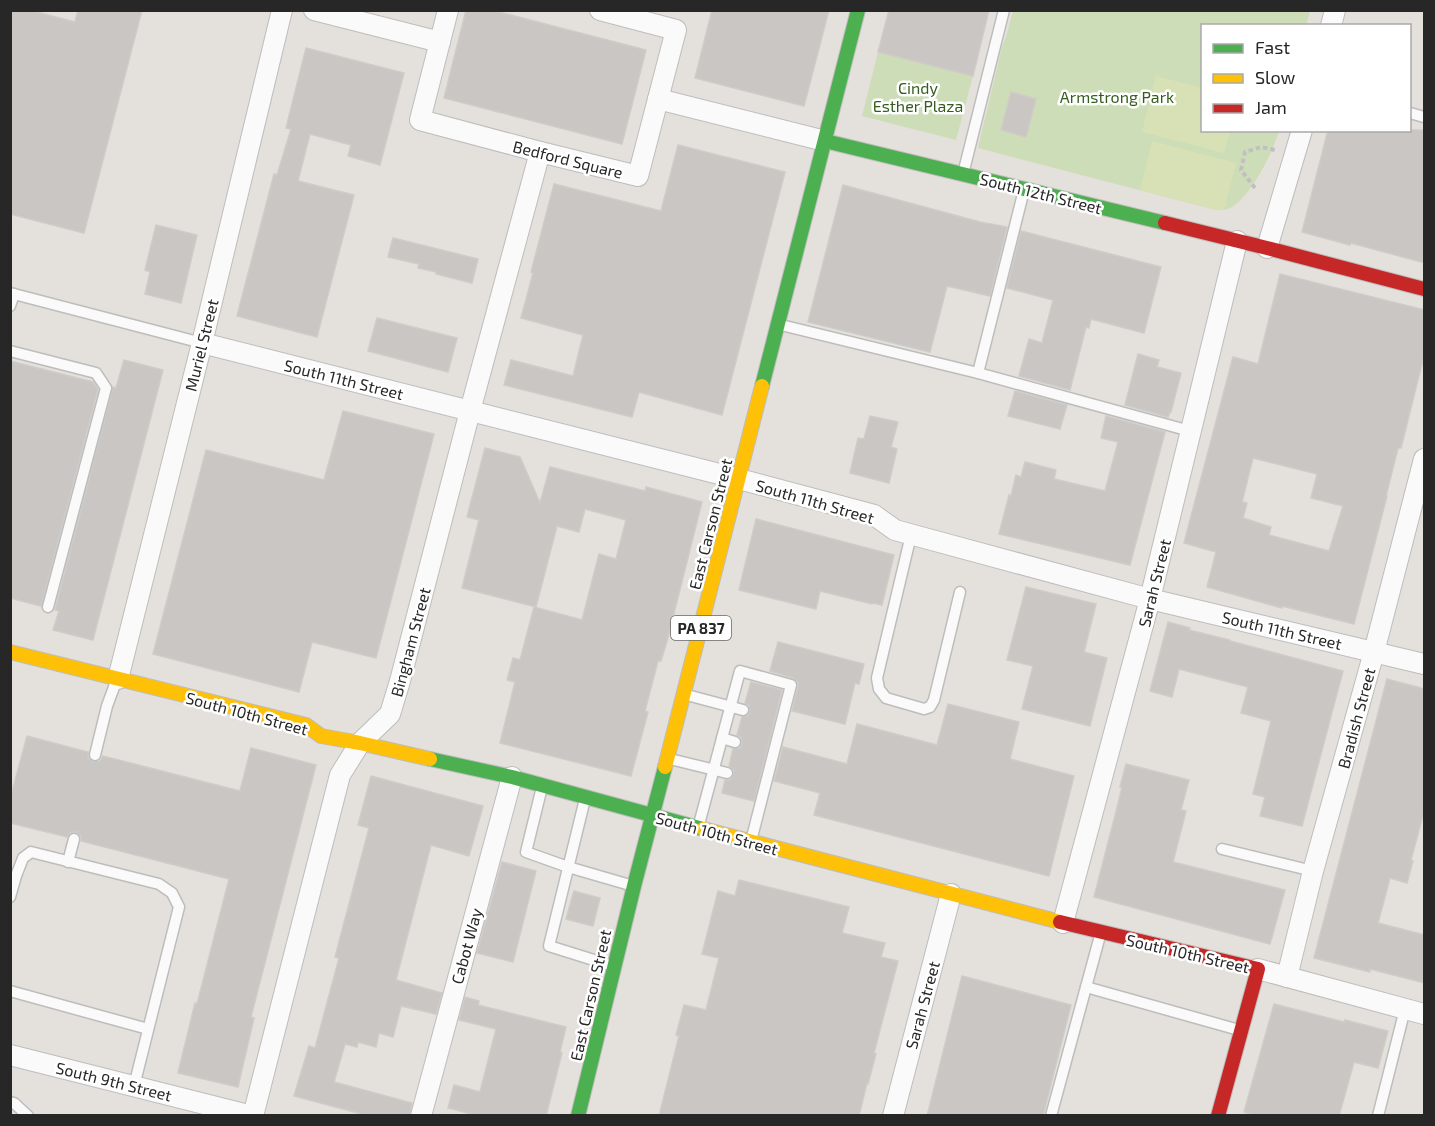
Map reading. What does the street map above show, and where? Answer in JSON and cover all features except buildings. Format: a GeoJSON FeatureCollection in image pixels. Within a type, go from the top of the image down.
{"type":"FeatureCollection","features":[{"type":"Feature","properties":{"kind":"main road","name":"East Carson Street"},"geometry":{"type":"LineString","coordinates":[[578,1116],[633,886],[858,10]]}},
{"type":"Feature","properties":{"kind":"main road","name":"South 12th Street"},"geometry":{"type":"LineString","coordinates":[[825,141],[1237,240],[1425,289]]}},
{"type":"Feature","properties":{"kind":"main road","name":"South 10th Street"},"geometry":{"type":"LineString","coordinates":[[10,652],[306,725],[321,735],[512,777],[651,816],[1063,923],[1258,969]]}},
{"type":"Feature","properties":{"kind":"main road"},"geometry":{"type":"LineString","coordinates":[[1218,1116],[1258,969]]}},
{"type":"Feature","properties":{"kind":"street","name":"Muriel Street"},"geometry":{"type":"LineString","coordinates":[[118,679],[282,10]]}},
{"type":"Feature","properties":{"kind":"street"},"geometry":{"type":"LineString","coordinates":[[314,10],[440,42]]}},
{"type":"Feature","properties":{"kind":"street","name":"Bedford Square"},"geometry":{"type":"LineString","coordinates":[[448,10],[420,120],[638,176],[676,30],[600,10]]}},
{"type":"Feature","properties":{"kind":"street","name":"South 12th Street"},"geometry":{"type":"LineString","coordinates":[[658,99],[825,141]]}},
{"type":"Feature","properties":{"kind":"street"},"geometry":{"type":"LineString","coordinates":[[1268,248],[1301,132]]}},
{"type":"Feature","properties":{"kind":"street","name":"Bingham Street"},"geometry":{"type":"LineString","coordinates":[[252,1116],[340,775],[360,742],[390,714],[400,681],[540,152]]}},
{"type":"Feature","properties":{"kind":"street","name":"Sarah Street"},"geometry":{"type":"LineString","coordinates":[[1063,923],[1150,599],[1237,240]]}},
{"type":"Feature","properties":{"kind":"street","name":"South 11th Street"},"geometry":{"type":"LineString","coordinates":[[202,343],[874,515],[895,530],[1150,599],[1425,664]]}},
{"type":"Feature","properties":{"kind":"street","name":"Bradish Street"},"geometry":{"type":"LineString","coordinates":[[1287,977],[1425,459]]}},
{"type":"Feature","properties":{"kind":"street","name":"Cabot Way"},"geometry":{"type":"LineString","coordinates":[[420,1116],[512,777]]}},
{"type":"Feature","properties":{"kind":"street","name":"Sarah Street"},"geometry":{"type":"LineString","coordinates":[[893,1116],[951,894]]}},
{"type":"Feature","properties":{"kind":"street","name":"South 10th Street"},"geometry":{"type":"LineString","coordinates":[[1258,969],[1425,1014]]}},
{"type":"Feature","properties":{"kind":"street","name":"South 9th Street"},"geometry":{"type":"LineString","coordinates":[[10,1055],[252,1116]]}},
{"type":"Feature","properties":{"kind":"lane"},"geometry":{"type":"LineString","coordinates":[[963,175],[1004,10]]}},
{"type":"Feature","properties":{"kind":"lane"},"geometry":{"type":"LineString","coordinates":[[978,373],[1024,189]]}},
{"type":"Feature","properties":{"kind":"lane"},"geometry":{"type":"LineString","coordinates":[[10,306],[12,293],[202,343]]}},
{"type":"Feature","properties":{"kind":"lane"},"geometry":{"type":"LineString","coordinates":[[778,324],[978,373],[1190,431]]}},
{"type":"Feature","properties":{"kind":"lane"},"geometry":{"type":"LineString","coordinates":[[10,351],[96,373],[106,388],[48,607]]}},
{"type":"Feature","properties":{"kind":"lane"},"geometry":{"type":"LineString","coordinates":[[911,534],[877,678],[879,689],[886,698],[924,709],[930,707],[934,700],[960,592]]}},
{"type":"Feature","properties":{"kind":"lane"},"geometry":{"type":"LineString","coordinates":[[698,828],[740,671],[791,685],[771,751],[751,842]]}},
{"type":"Feature","properties":{"kind":"lane"},"geometry":{"type":"LineString","coordinates":[[95,755],[107,706],[118,679]]}},
{"type":"Feature","properties":{"kind":"lane"},"geometry":{"type":"LineString","coordinates":[[684,694],[744,710]]}},
{"type":"Feature","properties":{"kind":"lane"},"geometry":{"type":"LineString","coordinates":[[722,738],[735,742]]}},
{"type":"Feature","properties":{"kind":"lane"},"geometry":{"type":"LineString","coordinates":[[667,758],[727,773]]}},
{"type":"Feature","properties":{"kind":"lane"},"geometry":{"type":"LineString","coordinates":[[542,786],[526,852],[633,886]]}},
{"type":"Feature","properties":{"kind":"lane"},"geometry":{"type":"LineString","coordinates":[[585,797],[549,946],[614,966]]}},
{"type":"Feature","properties":{"kind":"lane"},"geometry":{"type":"LineString","coordinates":[[68,862],[74,839]]}},
{"type":"Feature","properties":{"kind":"lane"},"geometry":{"type":"LineString","coordinates":[[1222,849],[1314,872]]}},
{"type":"Feature","properties":{"kind":"lane"},"geometry":{"type":"LineString","coordinates":[[10,897],[23,858],[31,852],[159,884],[172,893],[179,907],[134,1086]]}},
{"type":"Feature","properties":{"kind":"lane"},"geometry":{"type":"LineString","coordinates":[[1051,1116],[1101,932]]}},
{"type":"Feature","properties":{"kind":"lane"},"geometry":{"type":"LineString","coordinates":[[1086,987],[1241,1031]]}},
{"type":"Feature","properties":{"kind":"lane"},"geometry":{"type":"LineString","coordinates":[[10,992],[148,1029]]}},
{"type":"Feature","properties":{"kind":"lane"},"geometry":{"type":"LineString","coordinates":[[1378,1116],[1405,1009]]}},
{"type":"Feature","properties":{"kind":"lane"},"geometry":{"type":"LineString","coordinates":[[10,1102],[28,1116]]}},
{"type":"Feature","properties":{"kind":"path"},"geometry":{"type":"LineString","coordinates":[[1255,188],[1240,170],[1245,152],[1261,147],[1276,150]]}},
{"type":"Feature","properties":{"kind":"green space","name":"Armstrong Park"},"geometry":{"type":"Polygon","coordinates":[[[1013,11],[1310,11],[1306,24],[1201,24],[1201,132],[1279,132],[1266,162],[1253,184],[1238,202],[1225,210],[1216,210],[978,148],[1013,11]]]}},
{"type":"Feature","properties":{"kind":"green space","name":"Cindy Esther Plaza"},"geometry":{"type":"Polygon","coordinates":[[[878,52],[973,76],[956,140],[862,116],[878,52]]]}},
{"type":"Feature","properties":{"kind":"green space"},"geometry":{"type":"Polygon","coordinates":[[[1156,76],[1201,88],[1201,132],[1230,132],[1224,153],[1142,132],[1156,76]]]}},
{"type":"Feature","properties":{"kind":"green space"},"geometry":{"type":"Polygon","coordinates":[[[1152,141],[1236,163],[1224,210],[1216,210],[1140,190],[1152,141]]]}},
{"type":"Feature","properties":{"kind":"traffic: fast"},"geometry":{"type":"LineString","coordinates":[[762,386],[858,10]]}},
{"type":"Feature","properties":{"kind":"traffic: fast"},"geometry":{"type":"LineString","coordinates":[[825,141],[1165,223]]}},
{"type":"Feature","properties":{"kind":"traffic: fast"},"geometry":{"type":"LineString","coordinates":[[430,759],[512,777],[703,829]]}},
{"type":"Feature","properties":{"kind":"traffic: fast"},"geometry":{"type":"LineString","coordinates":[[578,1116],[665,767]]}},
{"type":"Feature","properties":{"kind":"traffic: slow"},"geometry":{"type":"LineString","coordinates":[[665,767],[762,386]]}},
{"type":"Feature","properties":{"kind":"traffic: slow"},"geometry":{"type":"LineString","coordinates":[[10,652],[306,725],[321,736],[430,759]]}},
{"type":"Feature","properties":{"kind":"traffic: slow"},"geometry":{"type":"LineString","coordinates":[[703,829],[1060,922]]}},
{"type":"Feature","properties":{"kind":"traffic: jam"},"geometry":{"type":"LineString","coordinates":[[1165,223],[1424,289]]}},
{"type":"Feature","properties":{"kind":"traffic: jam"},"geometry":{"type":"LineString","coordinates":[[1060,922],[1258,969],[1218,1116]]}}]}
